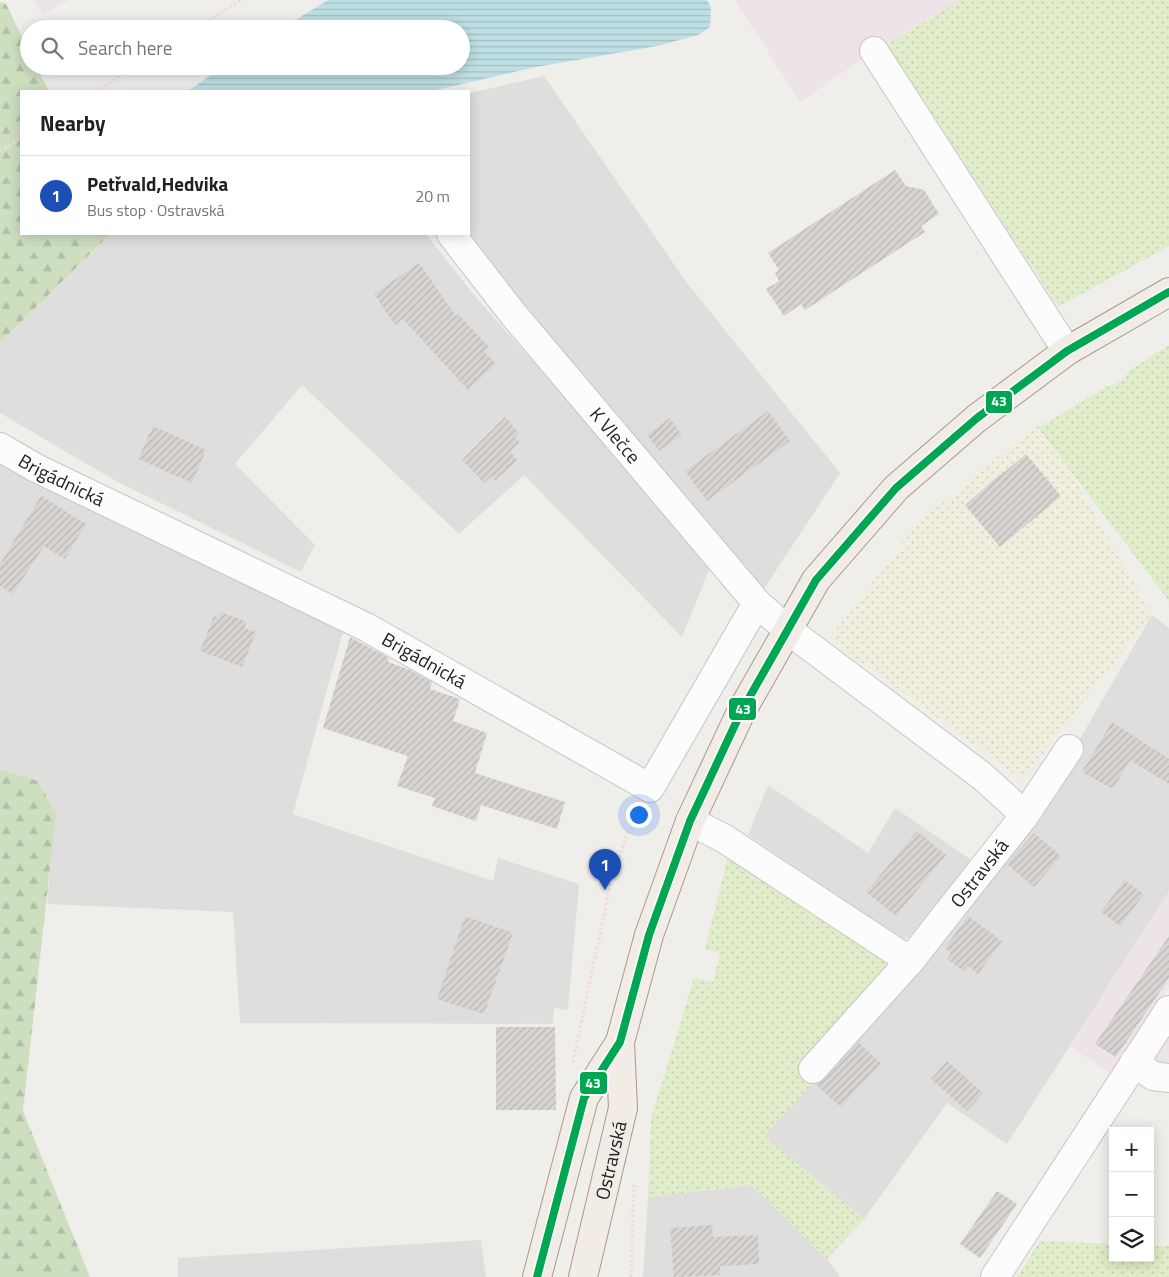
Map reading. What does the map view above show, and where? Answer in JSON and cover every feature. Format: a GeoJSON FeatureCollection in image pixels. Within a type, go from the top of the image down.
{"type":"FeatureCollection","features":[{"type":"Feature","properties":{"kind":"main road","name":"Ostravská"},"geometry":{"type":"LineString","coordinates":[[537,1277],[584,1098],[620,1042],[649,935],[690,821],[741,712],[816,580],[896,488],[977,418],[1067,351],[1169,292]]}},
{"type":"Feature","properties":{"kind":"main road","name":"Ostravská"},"geometry":{"type":"LineString","coordinates":[[583,1277],[623,1108],[620,1042]]}},
{"type":"Feature","properties":{"kind":"street"},"geometry":{"type":"LineString","coordinates":[[874,52],[1067,351]]}},
{"type":"Feature","properties":{"kind":"street","name":"K Vlečce"},"geometry":{"type":"LineString","coordinates":[[453,235],[513,314],[757,603],[788,630]]}},
{"type":"Feature","properties":{"kind":"street","name":"Brigádnická"},"geometry":{"type":"LineString","coordinates":[[0,447],[45,472],[366,627],[650,788],[757,603]]}},
{"type":"Feature","properties":{"kind":"street"},"geometry":{"type":"LineString","coordinates":[[788,630],[982,776],[1025,814]]}},
{"type":"Feature","properties":{"kind":"street","name":"Ostravská"},"geometry":{"type":"LineString","coordinates":[[813,1070],[910,961],[1025,814],[1069,749]]}},
{"type":"Feature","properties":{"kind":"street"},"geometry":{"type":"LineString","coordinates":[[690,821],[725,839],[910,961]]}},
{"type":"Feature","properties":{"kind":"street"},"geometry":{"type":"LineString","coordinates":[[995,1277],[1169,1010]]}},
{"type":"Feature","properties":{"kind":"street"},"geometry":{"type":"LineString","coordinates":[[1134,1062],[1153,1076],[1169,1078]]}},
{"type":"Feature","properties":{"kind":"path"},"geometry":{"type":"LineString","coordinates":[[210,20],[241,0]]}},
{"type":"Feature","properties":{"kind":"path"},"geometry":{"type":"LineString","coordinates":[[98,90],[122,75]]}},
{"type":"Feature","properties":{"kind":"path"},"geometry":{"type":"LineString","coordinates":[[0,151],[20,139]]}},
{"type":"Feature","properties":{"kind":"path"},"geometry":{"type":"LineString","coordinates":[[573,1064],[610,886],[628,832],[643,807]]}},
{"type":"Feature","properties":{"kind":"path"},"geometry":{"type":"LineString","coordinates":[[631,1277],[634,1176]]}},
{"type":"Feature","properties":{"kind":"shaded area"},"geometry":{"type":"Polygon","coordinates":[[[34,0],[70,0],[43,14],[34,0]]]}},
{"type":"Feature","properties":{"kind":"shaded area"},"geometry":{"type":"Polygon","coordinates":[[[735,0],[960,0],[874,51],[800,102],[735,0]]]}},
{"type":"Feature","properties":{"kind":"shaded area"},"geometry":{"type":"Polygon","coordinates":[[[544,76],[687,283],[840,473],[764,589],[564,367],[469,235],[470,93],[544,76]]]}},
{"type":"Feature","properties":{"kind":"shaded area"},"geometry":{"type":"Polygon","coordinates":[[[109,235],[427,235],[474,295],[712,563],[682,637],[524,475],[459,534],[302,385],[235,464],[315,545],[301,572],[116,481],[0,413],[0,343],[109,235]]]}},
{"type":"Feature","properties":{"kind":"shaded area"},"geometry":{"type":"Polygon","coordinates":[[[0,456],[344,628],[293,814],[493,881],[498,858],[579,884],[568,1010],[554,1008],[553,1024],[240,1023],[233,912],[47,904],[55,814],[38,781],[0,769],[0,456]]]}},
{"type":"Feature","properties":{"kind":"shaded area"},"geometry":{"type":"Polygon","coordinates":[[[1152,615],[1169,628],[1169,891],[1007,1144],[947,1103],[864,1219],[764,1136],[909,976],[1032,821],[1152,615]]]}},
{"type":"Feature","properties":{"kind":"shaded area"},"geometry":{"type":"Polygon","coordinates":[[[768,785],[868,853],[895,808],[973,861],[919,936],[902,939],[748,835],[768,785]]]}},
{"type":"Feature","properties":{"kind":"shaded area"},"geometry":{"type":"Polygon","coordinates":[[[1169,891],[1169,987],[1112,1075],[1070,1046],[1169,891]]]}},
{"type":"Feature","properties":{"kind":"shaded area"},"geometry":{"type":"Polygon","coordinates":[[[1169,1025],[1169,1088],[1140,1070],[1169,1025]]]}},
{"type":"Feature","properties":{"kind":"shaded area"},"geometry":{"type":"Polygon","coordinates":[[[752,1185],[827,1259],[840,1277],[643,1277],[648,1197],[752,1185]]]}},
{"type":"Feature","properties":{"kind":"shaded area"},"geometry":{"type":"Polygon","coordinates":[[[481,1240],[486,1277],[178,1277],[178,1258],[481,1240]]]}},
{"type":"Feature","properties":{"kind":"green space"},"geometry":{"type":"Polygon","coordinates":[[[960,0],[1169,0],[1169,246],[1058,307],[887,44],[960,0]]]}},
{"type":"Feature","properties":{"kind":"green space"},"geometry":{"type":"Polygon","coordinates":[[[0,2],[6,4],[20,33],[20,75],[41,75],[48,90],[20,90],[20,235],[109,235],[0,343],[0,2]]]}},
{"type":"Feature","properties":{"kind":"green space"},"geometry":{"type":"Polygon","coordinates":[[[1169,345],[1169,601],[1038,428],[1106,387],[1121,381],[1130,370],[1169,345]]]}},
{"type":"Feature","properties":{"kind":"green space"},"geometry":{"type":"Polygon","coordinates":[[[1041,421],[1043,425],[1038,428],[1070,471],[1152,615],[1022,780],[829,638],[919,522],[1041,421]]]}},
{"type":"Feature","properties":{"kind":"green space"},"geometry":{"type":"Polygon","coordinates":[[[0,769],[38,781],[56,814],[23,1111],[90,1277],[0,1277],[0,769]]]}},
{"type":"Feature","properties":{"kind":"green space"},"geometry":{"type":"Polygon","coordinates":[[[730,849],[887,955],[881,983],[802,1076],[810,1086],[764,1136],[864,1219],[827,1259],[752,1185],[648,1197],[651,1118],[694,978],[713,982],[720,953],[705,949],[730,849]]]}},
{"type":"Feature","properties":{"kind":"green space"},"geometry":{"type":"Polygon","coordinates":[[[1040,1241],[1109,1244],[1109,1262],[1154,1262],[1154,1246],[1169,1246],[1169,1277],[1017,1277],[1040,1241]]]}},
{"type":"Feature","properties":{"kind":"water"},"geometry":{"type":"Polygon","coordinates":[[[328,0],[707,0],[711,8],[710,27],[698,35],[657,46],[536,67],[436,90],[189,90],[211,75],[470,75],[470,20],[296,20],[328,0]]]}},
{"type":"Feature","properties":{"kind":"building"},"geometry":{"type":"Polygon","coordinates":[[[895,170],[906,186],[924,190],[939,214],[921,226],[925,232],[805,310],[801,304],[784,316],[766,289],[779,281],[775,273],[779,270],[768,253],[895,170]]]}},
{"type":"Feature","properties":{"kind":"building"},"geometry":{"type":"Polygon","coordinates":[[[419,263],[456,316],[458,314],[489,347],[484,351],[496,364],[468,390],[403,319],[395,325],[374,294],[419,263]]]}},
{"type":"Feature","properties":{"kind":"building"},"geometry":{"type":"Polygon","coordinates":[[[768,411],[790,441],[707,501],[685,471],[768,411]]]}},
{"type":"Feature","properties":{"kind":"building"},"geometry":{"type":"Polygon","coordinates":[[[505,417],[519,433],[515,437],[520,442],[510,451],[517,460],[495,481],[491,477],[484,483],[462,460],[505,417]]]}},
{"type":"Feature","properties":{"kind":"building"},"geometry":{"type":"Polygon","coordinates":[[[670,418],[682,435],[659,451],[647,435],[670,418]]]}},
{"type":"Feature","properties":{"kind":"building"},"geometry":{"type":"Polygon","coordinates":[[[153,426],[206,450],[192,483],[138,459],[153,426]]]}},
{"type":"Feature","properties":{"kind":"building"},"geometry":{"type":"Polygon","coordinates":[[[1026,454],[1061,496],[1000,547],[965,505],[1026,454]]]}},
{"type":"Feature","properties":{"kind":"building"},"geometry":{"type":"Polygon","coordinates":[[[41,496],[86,524],[65,559],[44,546],[13,594],[0,586],[0,564],[41,496]]]}},
{"type":"Feature","properties":{"kind":"building"},"geometry":{"type":"Polygon","coordinates":[[[221,612],[247,622],[244,628],[256,632],[242,667],[200,651],[214,616],[219,618],[221,612]]]}},
{"type":"Feature","properties":{"kind":"building"},"geometry":{"type":"Polygon","coordinates":[[[350,637],[389,658],[388,662],[410,670],[432,682],[430,689],[460,699],[453,721],[487,733],[475,773],[565,802],[557,829],[481,805],[476,821],[432,806],[435,798],[397,786],[408,756],[323,728],[350,637]]]}},
{"type":"Feature","properties":{"kind":"building"},"geometry":{"type":"Polygon","coordinates":[[[1112,722],[1169,759],[1169,784],[1130,760],[1113,789],[1082,772],[1112,722]]]}},
{"type":"Feature","properties":{"kind":"building"},"geometry":{"type":"Polygon","coordinates":[[[917,831],[946,855],[896,916],[866,892],[917,831]]]}},
{"type":"Feature","properties":{"kind":"building"},"geometry":{"type":"Polygon","coordinates":[[[1034,833],[1061,856],[1034,887],[1007,864],[1034,833]]]}},
{"type":"Feature","properties":{"kind":"building"},"geometry":{"type":"Polygon","coordinates":[[[1124,880],[1144,894],[1120,926],[1101,912],[1124,880]]]}},
{"type":"Feature","properties":{"kind":"building"},"geometry":{"type":"Polygon","coordinates":[[[465,916],[513,933],[484,1014],[437,999],[465,916]]]}},
{"type":"Feature","properties":{"kind":"building"},"geometry":{"type":"Polygon","coordinates":[[[968,916],[1002,941],[978,974],[968,966],[964,971],[947,959],[951,953],[945,948],[968,916]]]}},
{"type":"Feature","properties":{"kind":"building"},"geometry":{"type":"Polygon","coordinates":[[[1169,936],[1169,978],[1116,1057],[1095,1044],[1169,936]]]}},
{"type":"Feature","properties":{"kind":"building"},"geometry":{"type":"Polygon","coordinates":[[[496,1027],[555,1027],[556,1110],[496,1110],[496,1027]]]}},
{"type":"Feature","properties":{"kind":"building"},"geometry":{"type":"Polygon","coordinates":[[[858,1042],[881,1063],[841,1107],[815,1084],[825,1079],[858,1042]]]}},
{"type":"Feature","properties":{"kind":"building"},"geometry":{"type":"Polygon","coordinates":[[[947,1061],[983,1093],[967,1111],[931,1079],[947,1061]]]}},
{"type":"Feature","properties":{"kind":"building"},"geometry":{"type":"Polygon","coordinates":[[[997,1191],[1017,1204],[980,1258],[960,1244],[997,1191]]]}},
{"type":"Feature","properties":{"kind":"building"},"geometry":{"type":"Polygon","coordinates":[[[712,1225],[713,1237],[758,1235],[759,1264],[720,1266],[720,1275],[674,1277],[670,1228],[712,1225]]]}},
{"type":"Feature","properties":{"kind":"transit line","name":"43"},"geometry":{"type":"LineString","coordinates":[[537,1277],[584,1098],[620,1042],[649,935],[690,821],[741,712],[816,580],[896,488],[977,418],[1067,351],[1169,292]]}},
{"type":"Feature","properties":{"kind":"place","name":"Petřvald,Hedvika"},"geometry":{"type":"Point","coordinates":[605,890]}}]}
